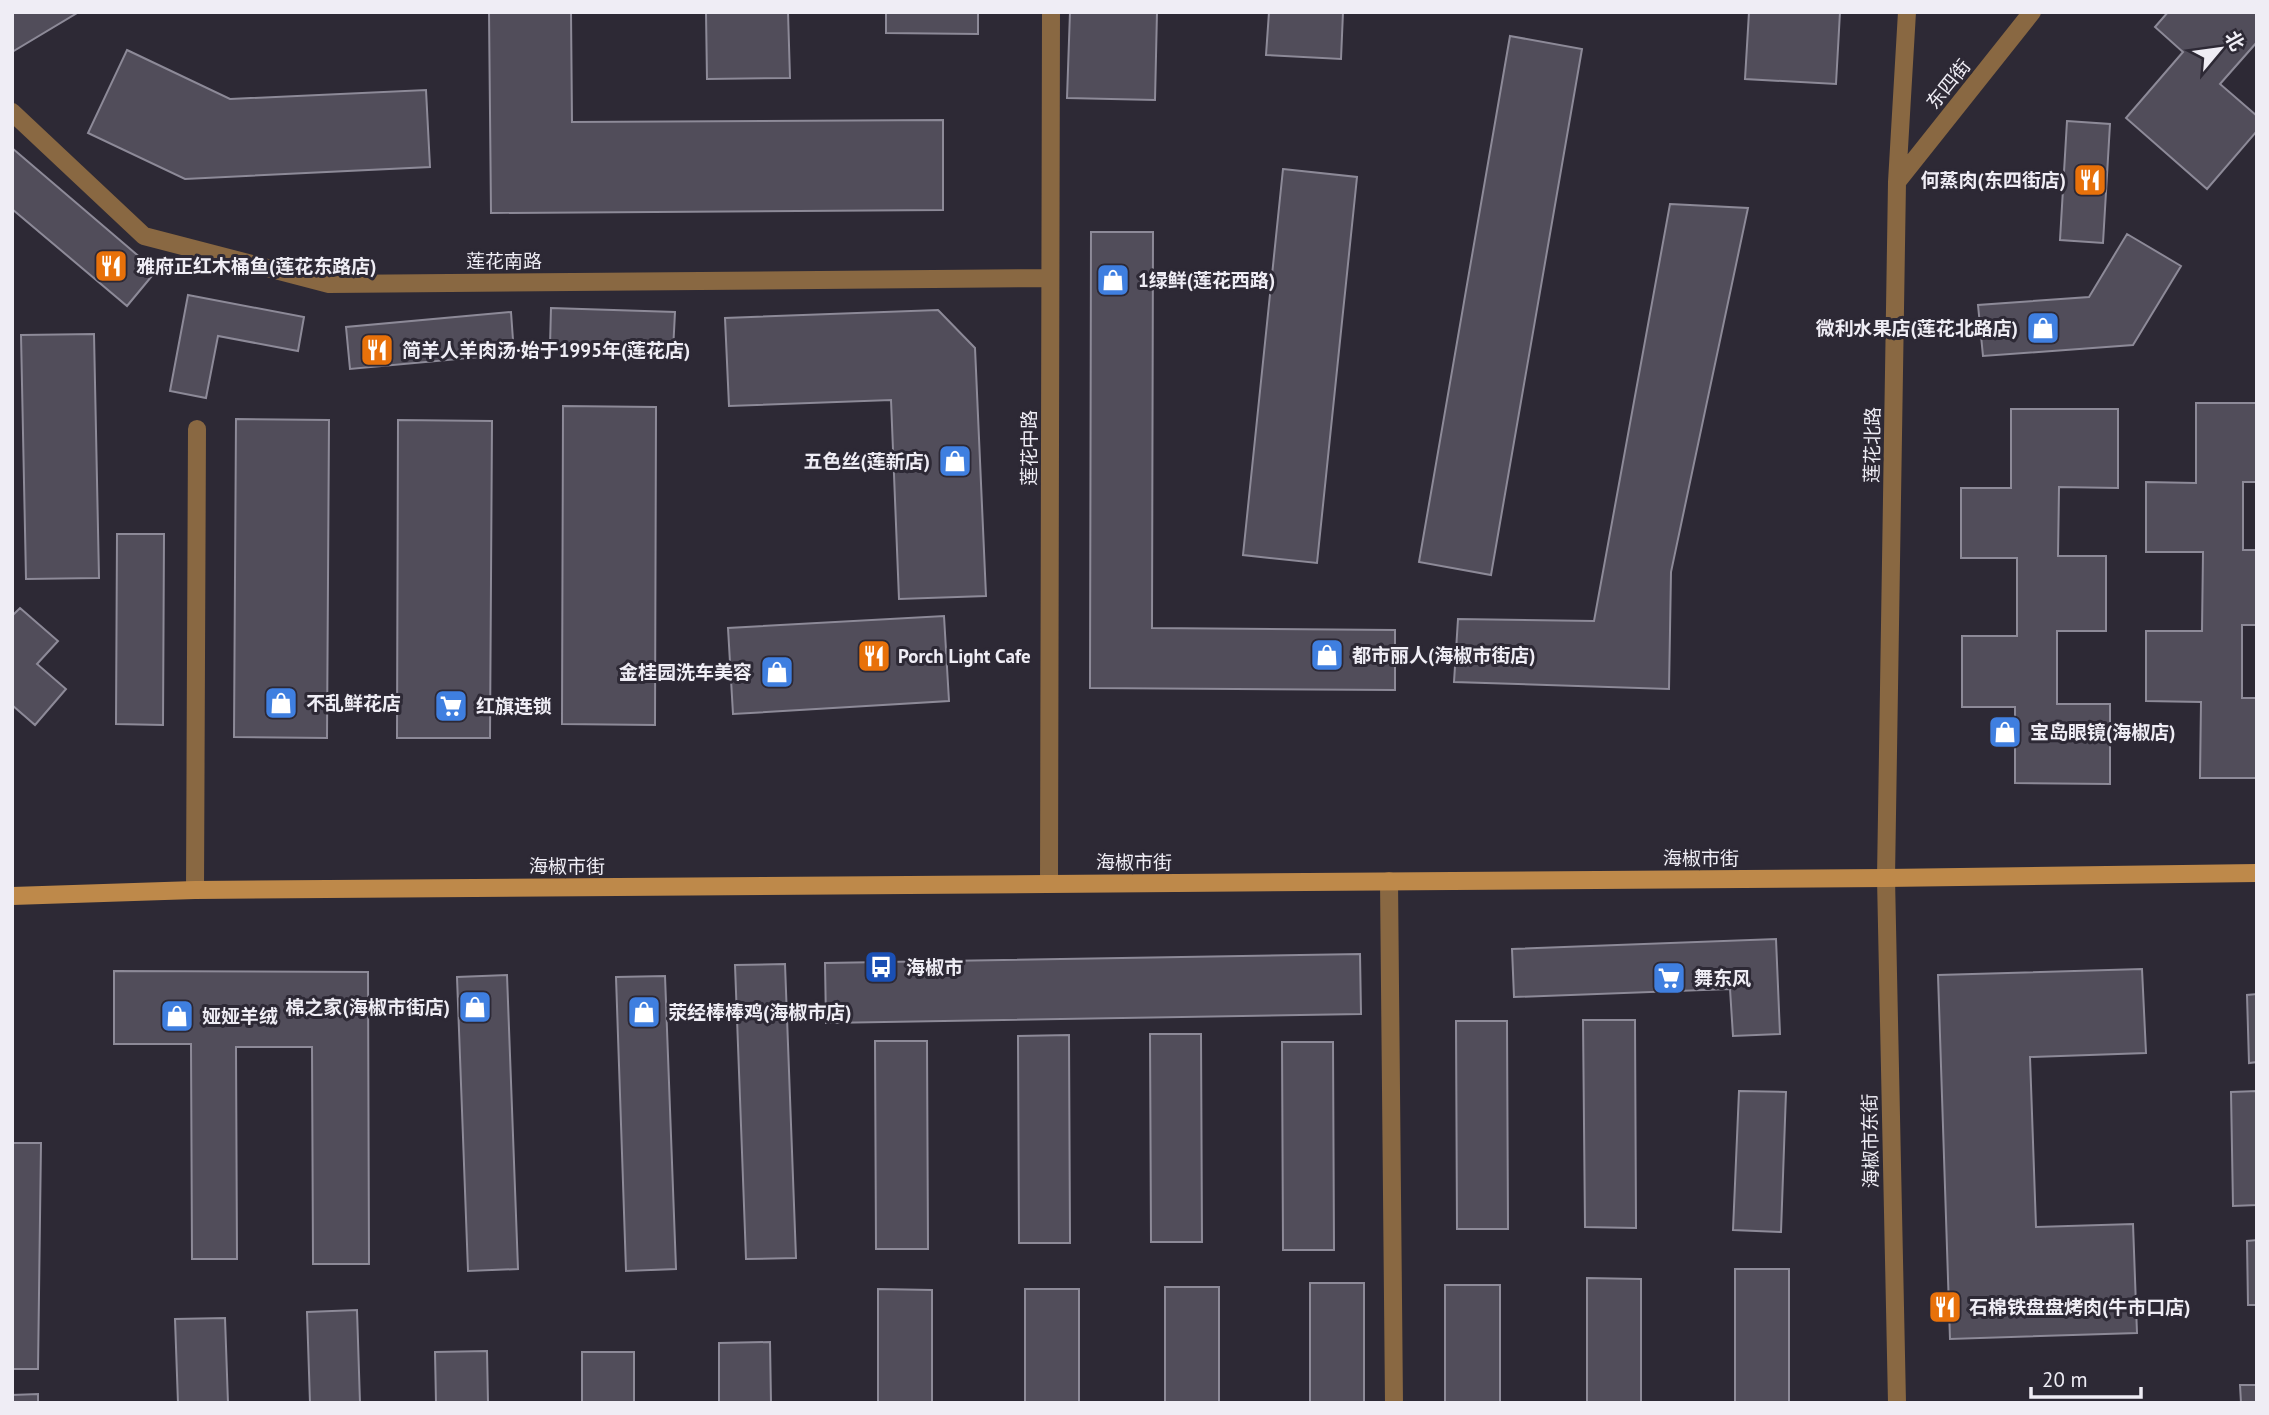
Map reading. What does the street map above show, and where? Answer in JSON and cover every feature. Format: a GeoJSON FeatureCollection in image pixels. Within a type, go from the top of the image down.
{"type":"FeatureCollection","features":[{"type":"Feature","properties":{"kind":"street","name":"莲花中路"},"geometry":{"type":"LineString","coordinates":[[1049,884],[1051,12]]}},
{"type":"Feature","properties":{"kind":"street","name":"莲花北路"},"geometry":{"type":"LineString","coordinates":[[1886,878],[1896,182],[1907,12]]}},
{"type":"Feature","properties":{"kind":"street","name":"东四街"},"geometry":{"type":"LineString","coordinates":[[1896,182],[2032,12]]}},
{"type":"Feature","properties":{"kind":"street","name":"莲花南路"},"geometry":{"type":"LineString","coordinates":[[12,113],[144,236],[329,284],[1050,278]]}},
{"type":"Feature","properties":{"kind":"street"},"geometry":{"type":"LineString","coordinates":[[195,890],[197,429]]}},
{"type":"Feature","properties":{"kind":"street","name":"海椒市街"},"geometry":{"type":"LineString","coordinates":[[12,896],[195,890],[2257,873]]}},
{"type":"Feature","properties":{"kind":"street","name":"海椒市东街"},"geometry":{"type":"LineString","coordinates":[[1886,878],[1896,1403]]}},
{"type":"Feature","properties":{"kind":"street"},"geometry":{"type":"LineString","coordinates":[[1389,881],[1394,1403]]}},
{"type":"Feature","properties":{"kind":"building"},"geometry":{"type":"Polygon","coordinates":[[[12,12],[76,12],[77,13],[12,52],[12,12]]]}},
{"type":"Feature","properties":{"kind":"building"},"geometry":{"type":"Polygon","coordinates":[[[489,12],[571,12],[572,122],[943,120],[943,210],[491,213],[489,12]]]}},
{"type":"Feature","properties":{"kind":"building"},"geometry":{"type":"Polygon","coordinates":[[[706,12],[788,12],[790,78],[707,79],[706,12]]]}},
{"type":"Feature","properties":{"kind":"building"},"geometry":{"type":"Polygon","coordinates":[[[886,12],[978,12],[978,34],[886,33],[886,12]]]}},
{"type":"Feature","properties":{"kind":"building"},"geometry":{"type":"Polygon","coordinates":[[[1070,12],[1157,12],[1155,100],[1067,98],[1070,12]]]}},
{"type":"Feature","properties":{"kind":"building"},"geometry":{"type":"Polygon","coordinates":[[[1269,12],[1343,12],[1341,59],[1266,55],[1269,12]]]}},
{"type":"Feature","properties":{"kind":"building"},"geometry":{"type":"Polygon","coordinates":[[[1749,12],[1840,12],[1836,84],[1745,79],[1749,12]]]}},
{"type":"Feature","properties":{"kind":"building"},"geometry":{"type":"Polygon","coordinates":[[[2168,12],[2257,12],[2257,42],[2220,84],[2257,116],[2257,131],[2207,189],[2126,118],[2183,52],[2155,27],[2168,12]]]}},
{"type":"Feature","properties":{"kind":"building"},"geometry":{"type":"Polygon","coordinates":[[[1510,36],[1582,49],[1491,575],[1419,562],[1510,36]]]}},
{"type":"Feature","properties":{"kind":"building"},"geometry":{"type":"Polygon","coordinates":[[[127,50],[230,99],[426,90],[430,167],[185,179],[88,133],[127,50]]]}},
{"type":"Feature","properties":{"kind":"building"},"geometry":{"type":"Polygon","coordinates":[[[2067,121],[2110,124],[2103,243],[2060,240],[2067,121]]]}},
{"type":"Feature","properties":{"kind":"building"},"geometry":{"type":"Polygon","coordinates":[[[12,148],[156,271],[127,306],[12,209],[12,148]]]}},
{"type":"Feature","properties":{"kind":"building"},"geometry":{"type":"Polygon","coordinates":[[[1283,169],[1357,177],[1317,563],[1243,555],[1283,169]]]}},
{"type":"Feature","properties":{"kind":"building"},"geometry":{"type":"Polygon","coordinates":[[[1670,204],[1748,208],[1671,572],[1669,689],[1454,682],[1458,619],[1594,621],[1670,204]]]}},
{"type":"Feature","properties":{"kind":"building"},"geometry":{"type":"Polygon","coordinates":[[[1091,232],[1153,232],[1152,628],[1395,630],[1395,690],[1090,688],[1091,232]]]}},
{"type":"Feature","properties":{"kind":"building"},"geometry":{"type":"Polygon","coordinates":[[[2127,234],[2181,266],[2133,345],[1983,356],[1978,305],[2089,297],[2127,234]]]}},
{"type":"Feature","properties":{"kind":"building"},"geometry":{"type":"Polygon","coordinates":[[[188,295],[304,317],[298,351],[218,336],[206,398],[170,391],[188,295]]]}},
{"type":"Feature","properties":{"kind":"building"},"geometry":{"type":"Polygon","coordinates":[[[551,308],[675,312],[673,351],[550,346],[551,308]]]}},
{"type":"Feature","properties":{"kind":"building"},"geometry":{"type":"Polygon","coordinates":[[[938,310],[975,348],[986,596],[899,599],[891,400],[729,406],[725,318],[938,310]]]}},
{"type":"Feature","properties":{"kind":"building"},"geometry":{"type":"Polygon","coordinates":[[[511,312],[514,354],[350,369],[346,327],[511,312]]]}},
{"type":"Feature","properties":{"kind":"building"},"geometry":{"type":"Polygon","coordinates":[[[94,334],[99,578],[26,579],[21,335],[94,334]]]}},
{"type":"Feature","properties":{"kind":"building"},"geometry":{"type":"Polygon","coordinates":[[[2196,403],[2257,403],[2257,482],[2243,482],[2243,550],[2257,550],[2257,625],[2242,625],[2242,698],[2257,698],[2257,778],[2200,778],[2201,702],[2146,701],[2146,631],[2202,631],[2203,552],[2146,552],[2146,482],[2196,483],[2196,403]]]}},
{"type":"Feature","properties":{"kind":"building"},"geometry":{"type":"Polygon","coordinates":[[[563,406],[656,407],[655,725],[562,724],[563,406]]]}},
{"type":"Feature","properties":{"kind":"building"},"geometry":{"type":"Polygon","coordinates":[[[2011,409],[2118,409],[2118,488],[2059,487],[2058,556],[2106,556],[2106,631],[2057,631],[2057,704],[2110,704],[2110,784],[2015,783],[2015,707],[1962,707],[1962,636],[2017,636],[2017,558],[1961,558],[1961,488],[2011,488],[2011,409]]]}},
{"type":"Feature","properties":{"kind":"building"},"geometry":{"type":"Polygon","coordinates":[[[236,419],[329,420],[327,738],[234,737],[236,419]]]}},
{"type":"Feature","properties":{"kind":"building"},"geometry":{"type":"Polygon","coordinates":[[[398,420],[492,421],[490,738],[397,738],[398,420]]]}},
{"type":"Feature","properties":{"kind":"building"},"geometry":{"type":"Polygon","coordinates":[[[117,534],[164,534],[163,725],[116,724],[117,534]]]}},
{"type":"Feature","properties":{"kind":"building"},"geometry":{"type":"Polygon","coordinates":[[[20,608],[58,641],[37,664],[66,689],[35,725],[12,705],[12,616],[20,608]]]}},
{"type":"Feature","properties":{"kind":"building"},"geometry":{"type":"Polygon","coordinates":[[[944,616],[949,701],[733,714],[728,628],[944,616]]]}},
{"type":"Feature","properties":{"kind":"building"},"geometry":{"type":"Polygon","coordinates":[[[1776,939],[1780,1034],[1733,1036],[1730,989],[1514,997],[1512,949],[1776,939]]]}},
{"type":"Feature","properties":{"kind":"building"},"geometry":{"type":"Polygon","coordinates":[[[1360,954],[1361,1014],[826,1023],[825,963],[1360,954]]]}},
{"type":"Feature","properties":{"kind":"building"},"geometry":{"type":"Polygon","coordinates":[[[785,964],[796,1258],[746,1259],[735,965],[785,964]]]}},
{"type":"Feature","properties":{"kind":"building"},"geometry":{"type":"Polygon","coordinates":[[[2142,969],[2146,1053],[2030,1057],[2036,1227],[2133,1224],[2137,1333],[1950,1339],[1938,975],[2142,969]]]}},
{"type":"Feature","properties":{"kind":"building"},"geometry":{"type":"Polygon","coordinates":[[[114,971],[368,972],[369,1264],[313,1264],[312,1047],[236,1047],[237,1259],[192,1259],[191,1044],[114,1044],[114,971]]]}},
{"type":"Feature","properties":{"kind":"building"},"geometry":{"type":"Polygon","coordinates":[[[507,975],[518,1269],[468,1271],[457,977],[507,975]]]}},
{"type":"Feature","properties":{"kind":"building"},"geometry":{"type":"Polygon","coordinates":[[[665,976],[676,1269],[626,1271],[616,977],[665,976]]]}},
{"type":"Feature","properties":{"kind":"building"},"geometry":{"type":"Polygon","coordinates":[[[2257,994],[2257,1062],[2249,1063],[2247,995],[2257,994]]]}},
{"type":"Feature","properties":{"kind":"building"},"geometry":{"type":"Polygon","coordinates":[[[1583,1020],[1635,1020],[1636,1228],[1585,1227],[1583,1020]]]}},
{"type":"Feature","properties":{"kind":"building"},"geometry":{"type":"Polygon","coordinates":[[[1456,1021],[1507,1021],[1508,1229],[1457,1229],[1456,1021]]]}},
{"type":"Feature","properties":{"kind":"building"},"geometry":{"type":"Polygon","coordinates":[[[1150,1034],[1201,1034],[1202,1242],[1151,1242],[1150,1034]]]}},
{"type":"Feature","properties":{"kind":"building"},"geometry":{"type":"Polygon","coordinates":[[[1069,1035],[1070,1243],[1019,1243],[1018,1036],[1069,1035]]]}},
{"type":"Feature","properties":{"kind":"building"},"geometry":{"type":"Polygon","coordinates":[[[875,1041],[927,1041],[928,1249],[876,1249],[875,1041]]]}},
{"type":"Feature","properties":{"kind":"building"},"geometry":{"type":"Polygon","coordinates":[[[1282,1042],[1333,1042],[1334,1250],[1283,1250],[1282,1042]]]}},
{"type":"Feature","properties":{"kind":"building"},"geometry":{"type":"Polygon","coordinates":[[[1739,1091],[1786,1092],[1781,1232],[1733,1230],[1739,1091]]]}},
{"type":"Feature","properties":{"kind":"building"},"geometry":{"type":"Polygon","coordinates":[[[2257,1091],[2257,1205],[2233,1206],[2231,1092],[2257,1091]]]}},
{"type":"Feature","properties":{"kind":"building"},"geometry":{"type":"Polygon","coordinates":[[[12,1143],[41,1143],[38,1369],[12,1369],[12,1143]]]}},
{"type":"Feature","properties":{"kind":"building"},"geometry":{"type":"Polygon","coordinates":[[[2257,1240],[2257,1305],[2248,1305],[2247,1241],[2257,1240]]]}},
{"type":"Feature","properties":{"kind":"building"},"geometry":{"type":"Polygon","coordinates":[[[1735,1269],[1789,1269],[1789,1403],[1735,1403],[1735,1269]]]}},
{"type":"Feature","properties":{"kind":"building"},"geometry":{"type":"Polygon","coordinates":[[[1587,1278],[1641,1279],[1641,1403],[1587,1403],[1587,1278]]]}},
{"type":"Feature","properties":{"kind":"building"},"geometry":{"type":"Polygon","coordinates":[[[1310,1283],[1364,1283],[1364,1403],[1310,1403],[1310,1283]]]}},
{"type":"Feature","properties":{"kind":"building"},"geometry":{"type":"Polygon","coordinates":[[[1445,1285],[1500,1285],[1500,1403],[1445,1403],[1445,1285]]]}},
{"type":"Feature","properties":{"kind":"building"},"geometry":{"type":"Polygon","coordinates":[[[1165,1287],[1219,1287],[1219,1403],[1165,1403],[1165,1287]]]}},
{"type":"Feature","properties":{"kind":"building"},"geometry":{"type":"Polygon","coordinates":[[[878,1289],[932,1290],[932,1403],[878,1403],[878,1289]]]}},
{"type":"Feature","properties":{"kind":"building"},"geometry":{"type":"Polygon","coordinates":[[[1025,1289],[1079,1289],[1079,1403],[1025,1403],[1025,1289]]]}},
{"type":"Feature","properties":{"kind":"building"},"geometry":{"type":"Polygon","coordinates":[[[357,1310],[360,1403],[310,1403],[307,1312],[357,1310]]]}},
{"type":"Feature","properties":{"kind":"building"},"geometry":{"type":"Polygon","coordinates":[[[225,1318],[228,1403],[178,1403],[175,1319],[225,1318]]]}},
{"type":"Feature","properties":{"kind":"building"},"geometry":{"type":"Polygon","coordinates":[[[770,1342],[771,1403],[719,1403],[719,1343],[770,1342]]]}},
{"type":"Feature","properties":{"kind":"building"},"geometry":{"type":"Polygon","coordinates":[[[487,1351],[488,1403],[436,1403],[435,1352],[487,1351]]]}},
{"type":"Feature","properties":{"kind":"building"},"geometry":{"type":"Polygon","coordinates":[[[582,1352],[634,1352],[634,1403],[582,1403],[582,1352]]]}},
{"type":"Feature","properties":{"kind":"building"},"geometry":{"type":"Polygon","coordinates":[[[2240,1385],[2257,1385],[2257,1403],[2241,1403],[2240,1385]]]}},
{"type":"Feature","properties":{"kind":"building"},"geometry":{"type":"Polygon","coordinates":[[[38,1394],[38,1403],[12,1403],[12,1395],[38,1394]]]}},
{"type":"Feature","properties":{"kind":"place","name":"何蒸肉(东四街店)"},"geometry":{"type":"Point","coordinates":[2090,180]}},
{"type":"Feature","properties":{"kind":"place","name":"雅府正红木桶鱼(莲花东路店)"},"geometry":{"type":"Point","coordinates":[111,266]}},
{"type":"Feature","properties":{"kind":"place","name":"1绿鲜(莲花西路)"},"geometry":{"type":"Point","coordinates":[1113,280]}},
{"type":"Feature","properties":{"kind":"place","name":"微利水果店(莲花北路店)"},"geometry":{"type":"Point","coordinates":[2043,328]}},
{"type":"Feature","properties":{"kind":"place","name":"简羊人羊肉汤·始于1995年(莲花店)"},"geometry":{"type":"Point","coordinates":[377,350]}},
{"type":"Feature","properties":{"kind":"place","name":"五色丝(莲新店)"},"geometry":{"type":"Point","coordinates":[955,461]}},
{"type":"Feature","properties":{"kind":"place","name":"都市丽人(海椒市街店)"},"geometry":{"type":"Point","coordinates":[1327,655]}},
{"type":"Feature","properties":{"kind":"place","name":"Porch Light Cafe"},"geometry":{"type":"Point","coordinates":[874,656]}},
{"type":"Feature","properties":{"kind":"place","name":"金桂园洗车美容"},"geometry":{"type":"Point","coordinates":[777,672]}},
{"type":"Feature","properties":{"kind":"place","name":"不乱鲜花店"},"geometry":{"type":"Point","coordinates":[281,703]}},
{"type":"Feature","properties":{"kind":"place","name":"红旗连锁"},"geometry":{"type":"Point","coordinates":[451,706]}},
{"type":"Feature","properties":{"kind":"place","name":"宝岛眼镜(海椒店)"},"geometry":{"type":"Point","coordinates":[2005,732]}},
{"type":"Feature","properties":{"kind":"place","name":"海椒市"},"geometry":{"type":"Point","coordinates":[881,967]}},
{"type":"Feature","properties":{"kind":"place","name":"舞东风"},"geometry":{"type":"Point","coordinates":[1669,978]}},
{"type":"Feature","properties":{"kind":"place","name":"棉之家(海椒市街店)"},"geometry":{"type":"Point","coordinates":[475,1007]}},
{"type":"Feature","properties":{"kind":"place","name":"荥经棒棒鸡(海椒市店)"},"geometry":{"type":"Point","coordinates":[644,1012]}},
{"type":"Feature","properties":{"kind":"place","name":"娅娅羊绒"},"geometry":{"type":"Point","coordinates":[177,1016]}},
{"type":"Feature","properties":{"kind":"place","name":"石棉铁盘盘烤肉(牛市口店)"},"geometry":{"type":"Point","coordinates":[1945,1307]}}]}
